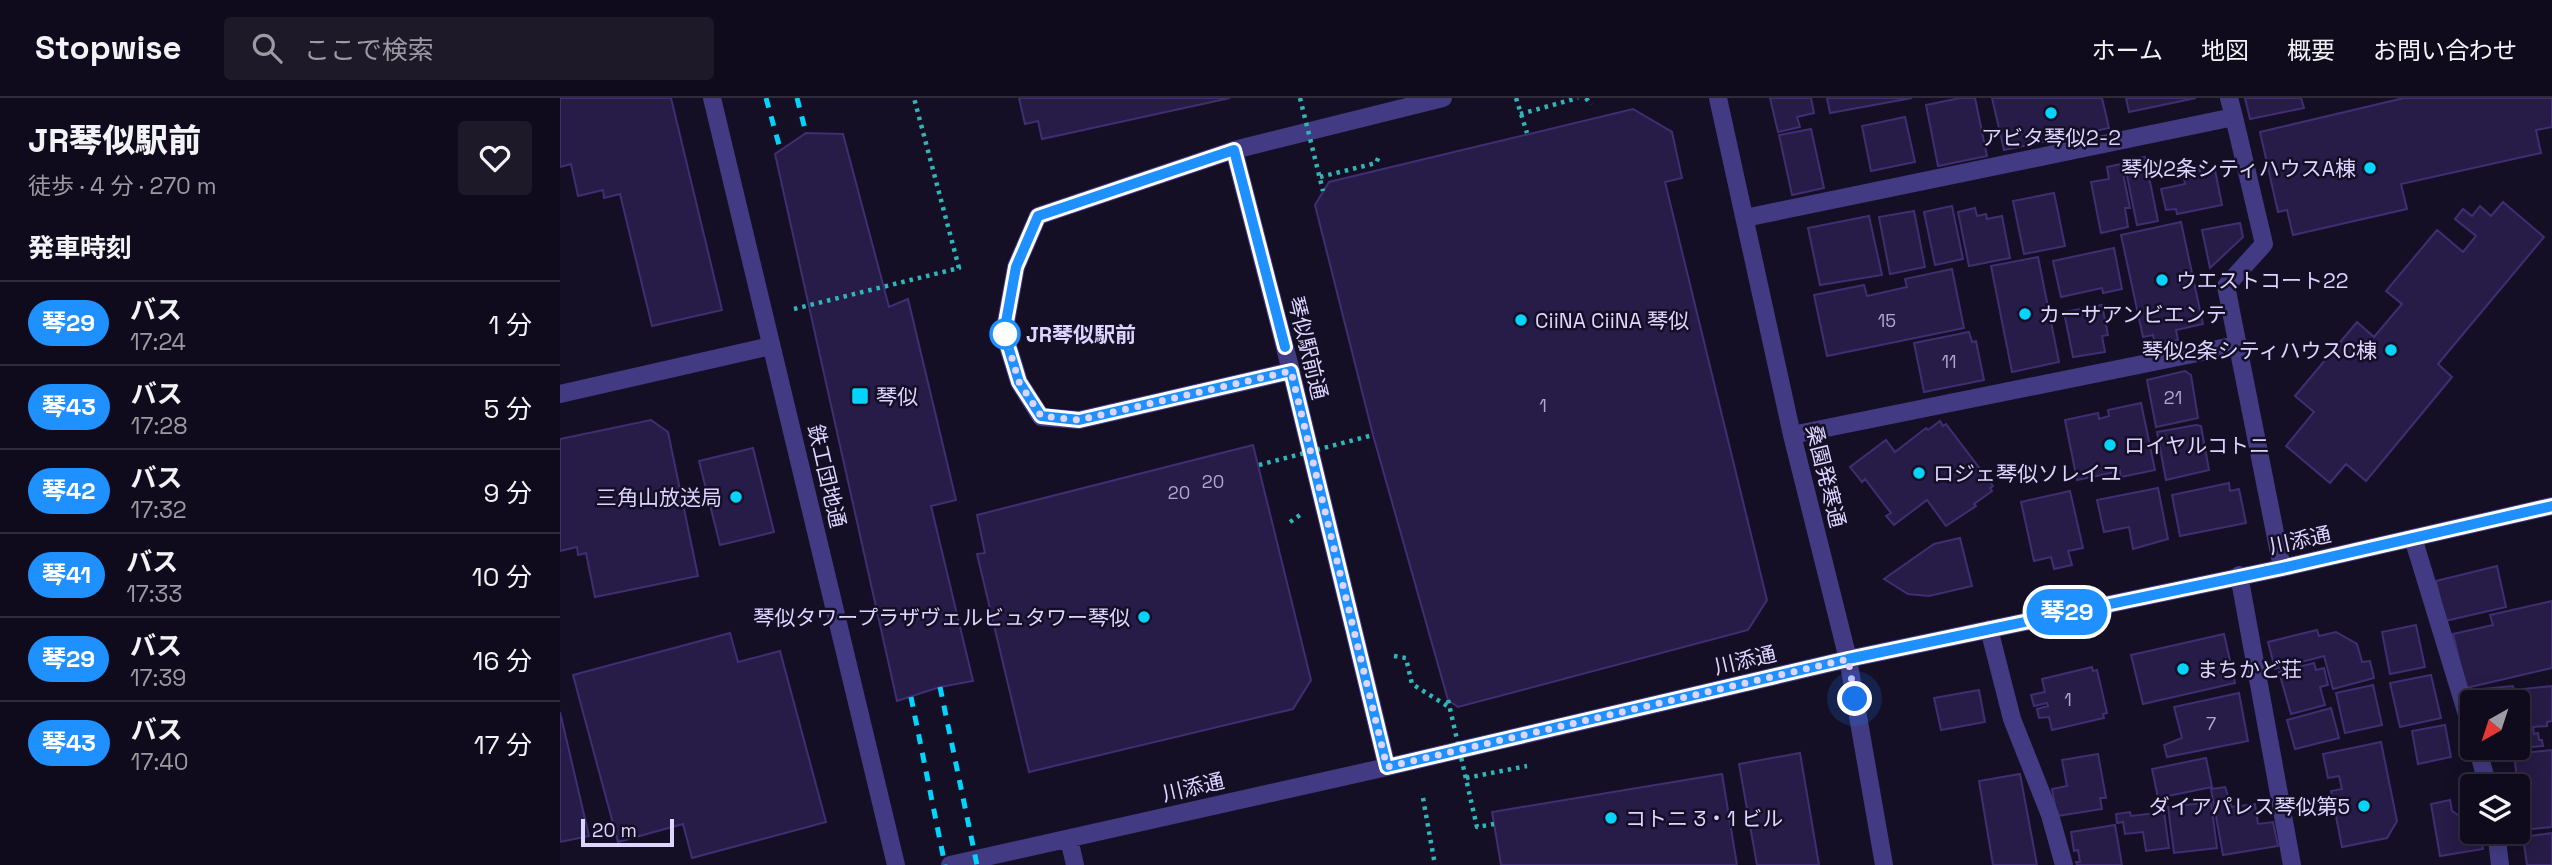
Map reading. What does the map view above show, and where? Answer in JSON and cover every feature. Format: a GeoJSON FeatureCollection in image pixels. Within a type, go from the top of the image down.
{"type":"FeatureCollection","features":[{"type":"Feature","properties":{"kind":"street","name":"鉄工団地通"},"geometry":{"type":"LineString","coordinates":[[712,98],[896,865]]}},
{"type":"Feature","properties":{"kind":"street"},"geometry":{"type":"LineString","coordinates":[[1291,371],[1079,420],[1041,416],[1019,382],[1004,333],[1016,267],[1038,216],[1234,150],[1389,104],[1443,98]]}},
{"type":"Feature","properties":{"kind":"street","name":"桑園発寒通"},"geometry":{"type":"LineString","coordinates":[[1718,98],[1792,435],[1848,659],[1884,865]]}},
{"type":"Feature","properties":{"kind":"street"},"geometry":{"type":"LineString","coordinates":[[2229,98],[2264,244],[2226,286],[2282,568]]}},
{"type":"Feature","properties":{"kind":"street"},"geometry":{"type":"LineString","coordinates":[[1745,218],[2234,117]]}},
{"type":"Feature","properties":{"kind":"street","name":"琴似駅前通"},"geometry":{"type":"LineString","coordinates":[[1234,150],[1291,371],[1387,767]]}},
{"type":"Feature","properties":{"kind":"street"},"geometry":{"type":"LineString","coordinates":[[1792,435],[2237,345]]}},
{"type":"Feature","properties":{"kind":"street"},"geometry":{"type":"LineString","coordinates":[[560,394],[771,346]]}},
{"type":"Feature","properties":{"kind":"street","name":"川添通"},"geometry":{"type":"LineString","coordinates":[[950,865],[1387,767],[1848,659],[2282,568],[2552,506]]}},
{"type":"Feature","properties":{"kind":"street"},"geometry":{"type":"LineString","coordinates":[[2413,538],[2460,692]]}},
{"type":"Feature","properties":{"kind":"street"},"geometry":{"type":"LineString","coordinates":[[2239,575],[2292,865]]}},
{"type":"Feature","properties":{"kind":"street"},"geometry":{"type":"LineString","coordinates":[[1989,629],[2012,719],[2050,815],[2064,865]]}},
{"type":"Feature","properties":{"kind":"street"},"geometry":{"type":"LineString","coordinates":[[1069,839],[1075,865]]}},
{"type":"Feature","properties":{"kind":"street"},"geometry":{"type":"LineString","coordinates":[[2498,844],[2500,865]]}},
{"type":"Feature","properties":{"kind":"path"},"geometry":{"type":"LineString","coordinates":[[794,309],[959,268],[914,98]]}},
{"type":"Feature","properties":{"kind":"path"},"geometry":{"type":"LineString","coordinates":[[1300,98],[1323,191]]}},
{"type":"Feature","properties":{"kind":"path"},"geometry":{"type":"LineString","coordinates":[[1516,98],[1527,133]]}},
{"type":"Feature","properties":{"kind":"path"},"geometry":{"type":"LineString","coordinates":[[1520,114],[1578,98]]}},
{"type":"Feature","properties":{"kind":"path"},"geometry":{"type":"LineString","coordinates":[[1587,98],[1591,105]]}},
{"type":"Feature","properties":{"kind":"path"},"geometry":{"type":"LineString","coordinates":[[1320,177],[1376,163],[1380,154]]}},
{"type":"Feature","properties":{"kind":"path"},"geometry":{"type":"LineString","coordinates":[[1259,465],[1373,435]]}},
{"type":"Feature","properties":{"kind":"path"},"geometry":{"type":"LineString","coordinates":[[1290,522],[1300,516]]}},
{"type":"Feature","properties":{"kind":"path"},"geometry":{"type":"LineString","coordinates":[[1394,656],[1406,658],[1412,684],[1449,707]]}},
{"type":"Feature","properties":{"kind":"path"},"geometry":{"type":"LineString","coordinates":[[1448,700],[1477,827],[1494,824]]}},
{"type":"Feature","properties":{"kind":"path"},"geometry":{"type":"LineString","coordinates":[[1466,778],[1527,766]]}},
{"type":"Feature","properties":{"kind":"path"},"geometry":{"type":"LineString","coordinates":[[1423,799],[1435,865]]}},
{"type":"Feature","properties":{"kind":"building"},"geometry":{"type":"Polygon","coordinates":[[[560,98],[671,98],[722,310],[652,326],[620,194],[604,198],[603,190],[578,196],[571,164],[560,167],[560,98]]]}},
{"type":"Feature","properties":{"kind":"building"},"geometry":{"type":"Polygon","coordinates":[[[1019,98],[1230,98],[1042,139],[1038,121],[1025,124],[1019,98]]]}},
{"type":"Feature","properties":{"kind":"building"},"geometry":{"type":"Polygon","coordinates":[[[1770,98],[1811,98],[1814,113],[1797,117],[1800,127],[1778,132],[1770,98]]]}},
{"type":"Feature","properties":{"kind":"building"},"geometry":{"type":"Polygon","coordinates":[[[1827,98],[1912,98],[1830,113],[1827,98]]]}},
{"type":"Feature","properties":{"kind":"building"},"geometry":{"type":"Polygon","coordinates":[[[1960,98],[1975,98],[1987,156],[1938,166],[1926,105],[1960,98]]]}},
{"type":"Feature","properties":{"kind":"building","name":"アビタ琴似2-2"},"geometry":{"type":"Polygon","coordinates":[[[1992,98],[2102,98],[2109,128],[2004,150],[1992,98]]]}},
{"type":"Feature","properties":{"kind":"building"},"geometry":{"type":"Polygon","coordinates":[[[2126,98],[2196,98],[2129,112],[2126,98]]]}},
{"type":"Feature","properties":{"kind":"building"},"geometry":{"type":"Polygon","coordinates":[[[2245,98],[2301,98],[2304,108],[2250,119],[2245,98]]]}},
{"type":"Feature","properties":{"kind":"building","name":"琴似2条シティハウスA棟"},"geometry":{"type":"Polygon","coordinates":[[[2404,98],[2552,98],[2552,127],[2536,130],[2541,153],[2401,184],[2407,209],[2293,235],[2287,210],[2278,212],[2260,132],[2404,98]]]}},
{"type":"Feature","properties":{"kind":"building","name":"CiiNA CiiNA 琴似"},"geometry":{"type":"Polygon","coordinates":[[[1633,109],[1672,132],[1682,178],[1665,182],[1767,600],[1748,630],[1458,707],[1448,700],[1373,435],[1315,205],[1329,182],[1633,109]]]}},
{"type":"Feature","properties":{"kind":"building"},"geometry":{"type":"Polygon","coordinates":[[[1905,117],[1915,162],[1871,171],[1862,126],[1905,117]]]}},
{"type":"Feature","properties":{"kind":"building"},"geometry":{"type":"Polygon","coordinates":[[[1811,129],[1824,188],[1792,195],[1779,135],[1811,129]]]}},
{"type":"Feature","properties":{"kind":"building"},"geometry":{"type":"Polygon","coordinates":[[[806,133],[843,134],[889,307],[908,299],[956,500],[931,506],[973,681],[940,687],[897,701],[775,154],[806,133]]]}},
{"type":"Feature","properties":{"kind":"building"},"geometry":{"type":"Polygon","coordinates":[[[2145,157],[2158,221],[2137,225],[2124,161],[2145,157]]]}},
{"type":"Feature","properties":{"kind":"building"},"geometry":{"type":"Polygon","coordinates":[[[2121,164],[2130,208],[2125,208],[2128,227],[2101,233],[2091,182],[2109,179],[2107,167],[2121,164]]]}},
{"type":"Feature","properties":{"kind":"building"},"geometry":{"type":"Polygon","coordinates":[[[2200,169],[2200,173],[2215,170],[2222,205],[2177,214],[2176,209],[2166,210],[2161,189],[2185,184],[2183,173],[2200,169]]]}},
{"type":"Feature","properties":{"kind":"building"},"geometry":{"type":"Polygon","coordinates":[[[2054,193],[2065,246],[2024,254],[2013,201],[2054,193]]]}},
{"type":"Feature","properties":{"kind":"building","name":"琴似2条シティハウスC棟"},"geometry":{"type":"Polygon","coordinates":[[[2503,202],[2544,237],[2438,364],[2452,377],[2366,481],[2346,464],[2330,483],[2286,446],[2314,412],[2295,396],[2357,322],[2374,337],[2402,304],[2386,291],[2437,230],[2463,252],[2476,236],[2455,219],[2463,209],[2472,216],[2480,206],[2491,216],[2503,202]]]}},
{"type":"Feature","properties":{"kind":"building"},"geometry":{"type":"Polygon","coordinates":[[[1952,206],[1963,259],[1935,265],[1924,212],[1952,206]]]}},
{"type":"Feature","properties":{"kind":"building"},"geometry":{"type":"Polygon","coordinates":[[[1975,208],[1977,216],[1986,214],[1987,219],[2002,216],[2010,258],[1969,266],[1958,212],[1975,208]]]}},
{"type":"Feature","properties":{"kind":"building"},"geometry":{"type":"Polygon","coordinates":[[[1914,211],[1925,267],[1890,274],[1879,217],[1914,211]]]}},
{"type":"Feature","properties":{"kind":"building"},"geometry":{"type":"Polygon","coordinates":[[[1869,216],[1882,275],[1820,285],[1808,228],[1869,216]]]}},
{"type":"Feature","properties":{"kind":"building","name":"ウエストコート22"},"geometry":{"type":"Polygon","coordinates":[[[2181,222],[2203,324],[2176,330],[2178,340],[2155,345],[2153,335],[2143,337],[2121,235],[2181,222]]]}},
{"type":"Feature","properties":{"kind":"building"},"geometry":{"type":"Polygon","coordinates":[[[2240,223],[2243,237],[2210,268],[2202,230],[2240,223]]]}},
{"type":"Feature","properties":{"kind":"building"},"geometry":{"type":"Polygon","coordinates":[[[2114,248],[2122,289],[2103,293],[2102,288],[2061,297],[2053,261],[2114,248]]]}},
{"type":"Feature","properties":{"kind":"building","name":"カーサアンビエンテ"},"geometry":{"type":"Polygon","coordinates":[[[2038,257],[2059,362],[2012,372],[1991,266],[2038,257]]]}},
{"type":"Feature","properties":{"kind":"building"},"geometry":{"type":"Polygon","coordinates":[[[1952,269],[1964,328],[1827,356],[1814,295],[1864,285],[1867,296],[1907,287],[1905,279],[1952,269]]]}},
{"type":"Feature","properties":{"kind":"building"},"geometry":{"type":"Polygon","coordinates":[[[2102,305],[2108,335],[2102,336],[2105,352],[2073,357],[2064,312],[2102,305]]]}},
{"type":"Feature","properties":{"kind":"building"},"geometry":{"type":"Polygon","coordinates":[[[1969,332],[1972,342],[1976,341],[1984,380],[1924,392],[1914,343],[1969,332]]]}},
{"type":"Feature","properties":{"kind":"building"},"geometry":{"type":"Polygon","coordinates":[[[2185,371],[2191,375],[2198,418],[2156,427],[2147,380],[2185,371]]]}},
{"type":"Feature","properties":{"kind":"building","name":"ロイヤルコトニ"},"geometry":{"type":"Polygon","coordinates":[[[2141,403],[2155,470],[2121,477],[2120,471],[2077,480],[2065,420],[2098,413],[2099,419],[2109,416],[2108,410],[2141,403]]]}},
{"type":"Feature","properties":{"kind":"building"},"geometry":{"type":"Polygon","coordinates":[[[651,420],[668,432],[698,576],[595,597],[586,553],[578,555],[577,547],[560,551],[560,439],[651,420]]]}},
{"type":"Feature","properties":{"kind":"building","name":"ロジェ琴似ソレイユ"},"geometry":{"type":"Polygon","coordinates":[[[1940,421],[1943,426],[1946,424],[1993,486],[1990,488],[1992,491],[1974,504],[1976,506],[1946,526],[1927,500],[1894,525],[1886,516],[1891,513],[1865,479],[1862,482],[1850,467],[1886,440],[1895,452],[1926,428],[1928,430],[1940,421]]]}},
{"type":"Feature","properties":{"kind":"building"},"geometry":{"type":"Polygon","coordinates":[[[2201,426],[2209,470],[2166,480],[2157,432],[2201,426]]]}},
{"type":"Feature","properties":{"kind":"building","name":"琴似タワープラザヴェルビュタワー琴似"},"geometry":{"type":"Polygon","coordinates":[[[1253,445],[1311,680],[1293,709],[1029,772],[977,554],[985,553],[977,515],[1253,445]]]}},
{"type":"Feature","properties":{"kind":"building","name":"三角山放送局"},"geometry":{"type":"Polygon","coordinates":[[[753,448],[774,532],[720,545],[699,461],[753,448]]]}},
{"type":"Feature","properties":{"kind":"building"},"geometry":{"type":"Polygon","coordinates":[[[2229,483],[2230,491],[2239,489],[2246,523],[2180,536],[2172,495],[2229,483]]]}},
{"type":"Feature","properties":{"kind":"building"},"geometry":{"type":"Polygon","coordinates":[[[2158,488],[2168,539],[2133,549],[2129,527],[2104,532],[2097,500],[2158,488]]]}},
{"type":"Feature","properties":{"kind":"building"},"geometry":{"type":"Polygon","coordinates":[[[2070,491],[2083,548],[2068,551],[2072,565],[2054,569],[2051,557],[2034,561],[2021,502],[2070,491]]]}},
{"type":"Feature","properties":{"kind":"building"},"geometry":{"type":"Polygon","coordinates":[[[1960,538],[1972,586],[1929,596],[1908,594],[1884,579],[1934,544],[1960,538]]]}},
{"type":"Feature","properties":{"kind":"building"},"geometry":{"type":"Polygon","coordinates":[[[2497,566],[2506,607],[2445,621],[2436,581],[2497,566]]]}},
{"type":"Feature","properties":{"kind":"building"},"geometry":{"type":"Polygon","coordinates":[[[2552,601],[2552,668],[2466,688],[2453,634],[2493,625],[2490,615],[2552,601]]]}},
{"type":"Feature","properties":{"kind":"building"},"geometry":{"type":"Polygon","coordinates":[[[2416,625],[2425,667],[2390,674],[2382,632],[2416,625]]]}},
{"type":"Feature","properties":{"kind":"building"},"geometry":{"type":"Polygon","coordinates":[[[2317,630],[2319,636],[2336,632],[2357,644],[2362,662],[2370,661],[2374,678],[2333,689],[2324,656],[2275,669],[2268,642],[2317,630]]]}},
{"type":"Feature","properties":{"kind":"building"},"geometry":{"type":"Polygon","coordinates":[[[730,633],[738,662],[780,651],[826,822],[692,858],[683,824],[618,842],[573,675],[730,633]]]}},
{"type":"Feature","properties":{"kind":"building","name":"まちかど荘"},"geometry":{"type":"Polygon","coordinates":[[[2224,634],[2235,683],[2143,704],[2131,655],[2224,634]]]}},
{"type":"Feature","properties":{"kind":"building"},"geometry":{"type":"Polygon","coordinates":[[[2314,663],[2316,670],[2324,668],[2328,685],[2320,687],[2325,705],[2291,714],[2279,672],[2314,663]]]}},
{"type":"Feature","properties":{"kind":"building"},"geometry":{"type":"Polygon","coordinates":[[[2092,667],[2093,671],[2097,670],[2107,713],[2103,714],[2104,718],[2052,730],[2049,717],[2039,718],[2037,709],[2048,706],[2047,703],[2034,706],[2031,695],[2045,692],[2042,679],[2092,667]]]}},
{"type":"Feature","properties":{"kind":"building"},"geometry":{"type":"Polygon","coordinates":[[[2431,675],[2441,718],[2400,727],[2390,683],[2431,675]]]}},
{"type":"Feature","properties":{"kind":"building"},"geometry":{"type":"Polygon","coordinates":[[[2373,685],[2382,725],[2345,733],[2336,693],[2373,685]]]}},
{"type":"Feature","properties":{"kind":"building"},"geometry":{"type":"Polygon","coordinates":[[[2513,686],[2514,690],[2483,690],[2513,686]]]}},
{"type":"Feature","properties":{"kind":"building"},"geometry":{"type":"Polygon","coordinates":[[[2552,686],[2552,721],[2547,722],[2547,726],[2533,727],[2534,734],[2538,733],[2543,746],[2530,747],[2530,690],[2514,690],[2552,686]]]}},
{"type":"Feature","properties":{"kind":"building"},"geometry":{"type":"Polygon","coordinates":[[[1979,690],[1985,722],[1941,730],[1934,698],[1979,690]]]}},
{"type":"Feature","properties":{"kind":"building"},"geometry":{"type":"Polygon","coordinates":[[[2239,693],[2248,741],[2167,757],[2164,745],[2182,738],[2174,707],[2239,693]]]}},
{"type":"Feature","properties":{"kind":"building"},"geometry":{"type":"Polygon","coordinates":[[[2331,708],[2339,738],[2295,749],[2287,720],[2331,708]]]}},
{"type":"Feature","properties":{"kind":"building"},"geometry":{"type":"Polygon","coordinates":[[[560,712],[589,836],[560,842],[560,712]]]}},
{"type":"Feature","properties":{"kind":"building"},"geometry":{"type":"Polygon","coordinates":[[[2445,725],[2451,757],[2418,764],[2412,731],[2445,725]]]}},
{"type":"Feature","properties":{"kind":"building","name":"ダイアパレス琴似第5"},"geometry":{"type":"Polygon","coordinates":[[[2381,742],[2397,821],[2387,838],[2342,847],[2331,791],[2342,789],[2339,776],[2328,778],[2323,754],[2381,742]]]}},
{"type":"Feature","properties":{"kind":"building"},"geometry":{"type":"Polygon","coordinates":[[[2552,750],[2552,827],[2530,829],[2530,774],[2516,774],[2515,760],[2530,760],[2530,752],[2552,750]]]}},
{"type":"Feature","properties":{"kind":"building"},"geometry":{"type":"Polygon","coordinates":[[[1800,753],[1819,865],[1757,865],[1739,764],[1800,753]]]}},
{"type":"Feature","properties":{"kind":"building"},"geometry":{"type":"Polygon","coordinates":[[[2098,754],[2106,798],[2100,798],[2102,809],[2057,816],[2052,789],[2067,786],[2062,760],[2098,754]]]}},
{"type":"Feature","properties":{"kind":"building"},"geometry":{"type":"Polygon","coordinates":[[[2206,758],[2212,787],[2158,798],[2152,769],[2206,758]]]}},
{"type":"Feature","properties":{"kind":"building","name":"コトニ 3・1 ビル"},"geometry":{"type":"Polygon","coordinates":[[[1722,774],[1737,865],[1501,865],[1492,812],[1722,774]]]}},
{"type":"Feature","properties":{"kind":"building"},"geometry":{"type":"Polygon","coordinates":[[[2020,774],[2037,865],[1993,865],[1979,781],[2020,774]]]}},
{"type":"Feature","properties":{"kind":"building"},"geometry":{"type":"Polygon","coordinates":[[[2225,787],[2232,807],[2255,804],[2258,824],[2273,822],[2278,846],[2223,855],[2211,789],[2225,787]]]}},
{"type":"Feature","properties":{"kind":"building"},"geometry":{"type":"Polygon","coordinates":[[[2450,800],[2452,811],[2460,816],[2460,844],[2482,844],[2483,849],[2440,856],[2431,804],[2450,800]]]}},
{"type":"Feature","properties":{"kind":"building"},"geometry":{"type":"Polygon","coordinates":[[[2211,802],[2217,848],[2174,853],[2168,807],[2211,802]]]}},
{"type":"Feature","properties":{"kind":"building"},"geometry":{"type":"Polygon","coordinates":[[[2130,812],[2131,816],[2164,812],[2169,848],[2146,851],[2143,832],[2125,834],[2123,822],[2117,823],[2116,814],[2130,812]]]}},
{"type":"Feature","properties":{"kind":"building"},"geometry":{"type":"Polygon","coordinates":[[[2115,825],[2122,865],[2077,865],[2076,862],[2080,862],[2078,850],[2074,851],[2071,832],[2115,825]]]}},
{"type":"Feature","properties":{"kind":"building"},"geometry":{"type":"Polygon","coordinates":[[[2552,833],[2552,865],[2527,865],[2524,844],[2530,844],[2530,836],[2552,833]]]}},
{"type":"Feature","properties":{"kind":"railway"},"geometry":{"type":"LineString","coordinates":[[766,98],[781,152]]}},
{"type":"Feature","properties":{"kind":"railway"},"geometry":{"type":"LineString","coordinates":[[797,98],[806,133]]}},
{"type":"Feature","properties":{"kind":"railway"},"geometry":{"type":"LineString","coordinates":[[940,687],[977,865]]}},
{"type":"Feature","properties":{"kind":"railway"},"geometry":{"type":"LineString","coordinates":[[911,697],[945,865]]}},
{"type":"Feature","properties":{"kind":"bus line","name":"琴29"},"geometry":{"type":"LineString","coordinates":[[1285,347],[1234,150],[1038,216],[1016,267],[1004,333],[1019,382],[1041,416],[1079,420],[1291,371],[1387,767],[1848,659],[2282,568],[2552,506]]}},
{"type":"Feature","properties":{"kind":"place","name":"アビタ琴似2-2"},"geometry":{"type":"Point","coordinates":[2051,113]}},
{"type":"Feature","properties":{"kind":"place","name":"琴似2条シティハウスA棟"},"geometry":{"type":"Point","coordinates":[2370,168]}},
{"type":"Feature","properties":{"kind":"place","name":"ウエストコート22"},"geometry":{"type":"Point","coordinates":[2162,280]}},
{"type":"Feature","properties":{"kind":"place","name":"カーサアンビエンテ"},"geometry":{"type":"Point","coordinates":[2025,314]}},
{"type":"Feature","properties":{"kind":"place","name":"CiiNA CiiNA 琴似"},"geometry":{"type":"Point","coordinates":[1521,320]}},
{"type":"Feature","properties":{"kind":"place","name":"JR琴似駅前"},"geometry":{"type":"Point","coordinates":[1005,334]}},
{"type":"Feature","properties":{"kind":"place","name":"琴似2条シティハウスC棟"},"geometry":{"type":"Point","coordinates":[2391,350]}},
{"type":"Feature","properties":{"kind":"place","name":"琴似"},"geometry":{"type":"Point","coordinates":[860,396]}},
{"type":"Feature","properties":{"kind":"place","name":"ロイヤルコトニ"},"geometry":{"type":"Point","coordinates":[2110,445]}},
{"type":"Feature","properties":{"kind":"place","name":"ロジェ琴似ソレイユ"},"geometry":{"type":"Point","coordinates":[1919,473]}},
{"type":"Feature","properties":{"kind":"place","name":"三角山放送局"},"geometry":{"type":"Point","coordinates":[736,497]}},
{"type":"Feature","properties":{"kind":"place","name":"琴似タワープラザヴェルビュタワー琴似"},"geometry":{"type":"Point","coordinates":[1144,617]}},
{"type":"Feature","properties":{"kind":"place","name":"まちかど荘"},"geometry":{"type":"Point","coordinates":[2183,669]}},
{"type":"Feature","properties":{"kind":"place","name":"ダイアパレス琴似第5"},"geometry":{"type":"Point","coordinates":[2364,806]}},
{"type":"Feature","properties":{"kind":"place","name":"コトニ 3・1 ビル"},"geometry":{"type":"Point","coordinates":[1611,818]}},
{"type":"Feature","properties":{"kind":"route"},"geometry":{"type":"LineString","coordinates":[[1005,334],[1019,382],[1041,416],[1079,420],[1291,371],[1387,767],[1848,659],[1855,699]]}}]}
